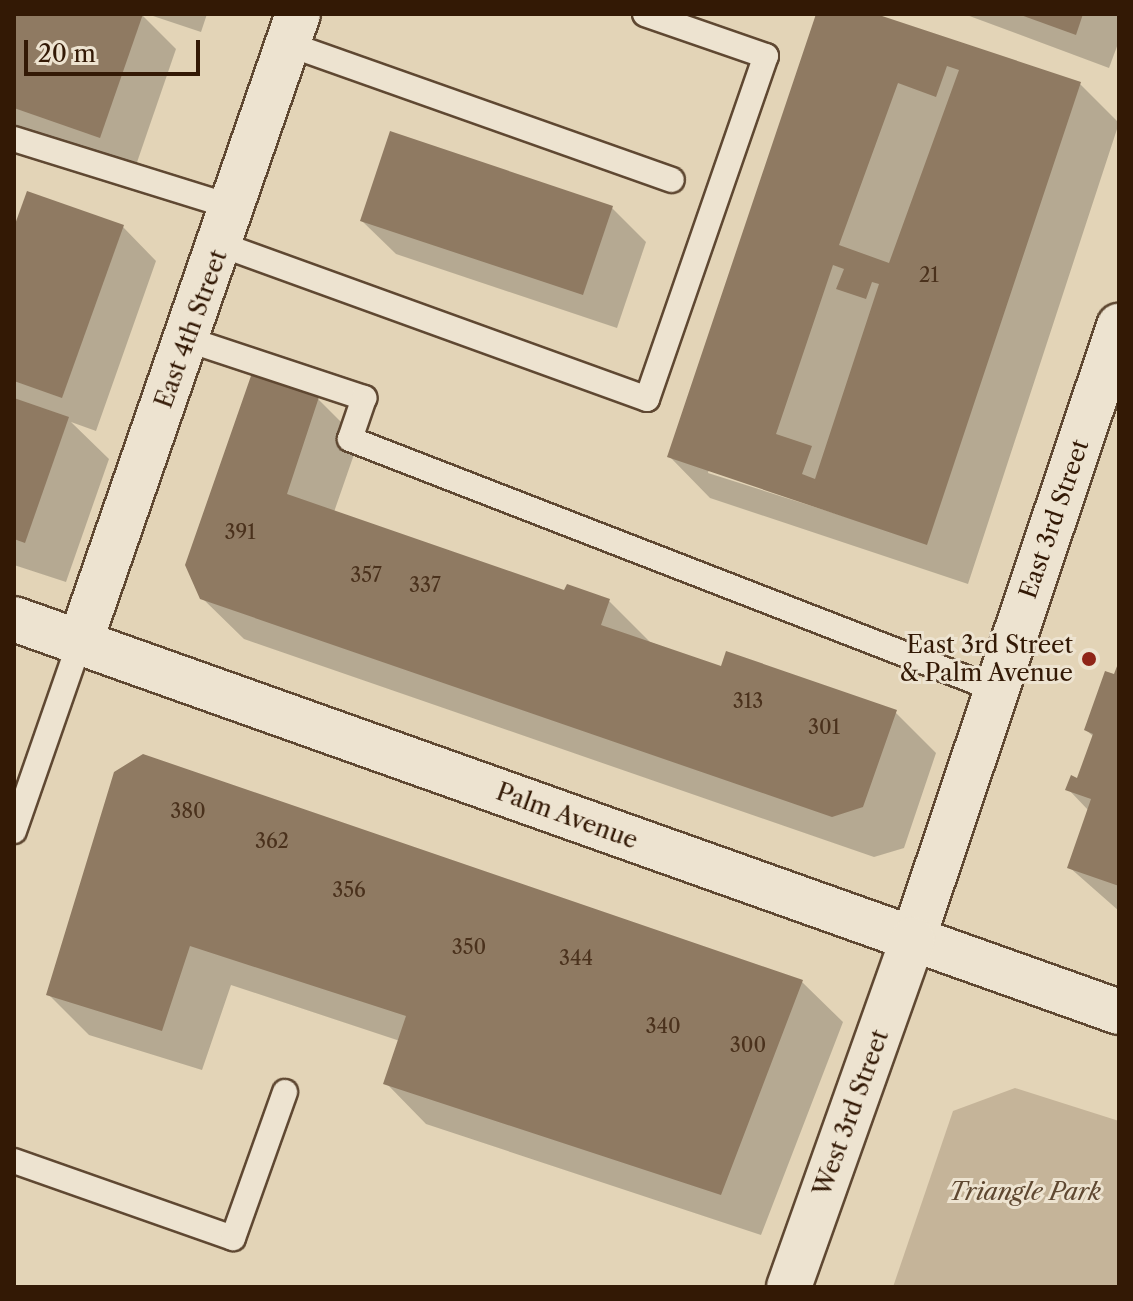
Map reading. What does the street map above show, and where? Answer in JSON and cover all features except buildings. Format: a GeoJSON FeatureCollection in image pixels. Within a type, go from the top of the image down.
{"type":"FeatureCollection","features":[{"type":"Feature","properties":{"kind":"main road","name":"East 4th Street"},"geometry":{"type":"LineString","coordinates":[[80,642],[293,29]]}},
{"type":"Feature","properties":{"kind":"main road","name":"East 3rd Street"},"geometry":{"type":"LineString","coordinates":[[913,939],[1119,326]]}},
{"type":"Feature","properties":{"kind":"main road","name":"Palm Avenue"},"geometry":{"type":"LineString","coordinates":[[14,619],[1119,1012]]}},
{"type":"Feature","properties":{"kind":"main road","name":"West 3rd Street"},"geometry":{"type":"LineString","coordinates":[[789,1287],[913,939]]}},
{"type":"Feature","properties":{"kind":"lane"},"geometry":{"type":"LineString","coordinates":[[14,139],[647,399],[766,56],[645,14]]}},
{"type":"Feature","properties":{"kind":"lane"},"geometry":{"type":"LineString","coordinates":[[293,29],[672,180]]}},
{"type":"Feature","properties":{"kind":"lane"},"geometry":{"type":"LineString","coordinates":[[186,339],[364,398],[350,439],[997,690]]}},
{"type":"Feature","properties":{"kind":"lane"},"geometry":{"type":"LineString","coordinates":[[14,831],[80,642]]}},
{"type":"Feature","properties":{"kind":"lane"},"geometry":{"type":"LineString","coordinates":[[14,1161],[233,1238],[285,1092]]}},
{"type":"Feature","properties":{"kind":"green space","name":"Triangle Park"},"geometry":{"type":"Polygon","coordinates":[[[1015,1088],[1119,1121],[1119,1287],[893,1287],[953,1111],[1015,1088]]]}},
{"type":"Feature","properties":{"kind":"place","name":"East 3rd Street & Palm Avenue"},"geometry":{"type":"Point","coordinates":[1089,659]}}]}
